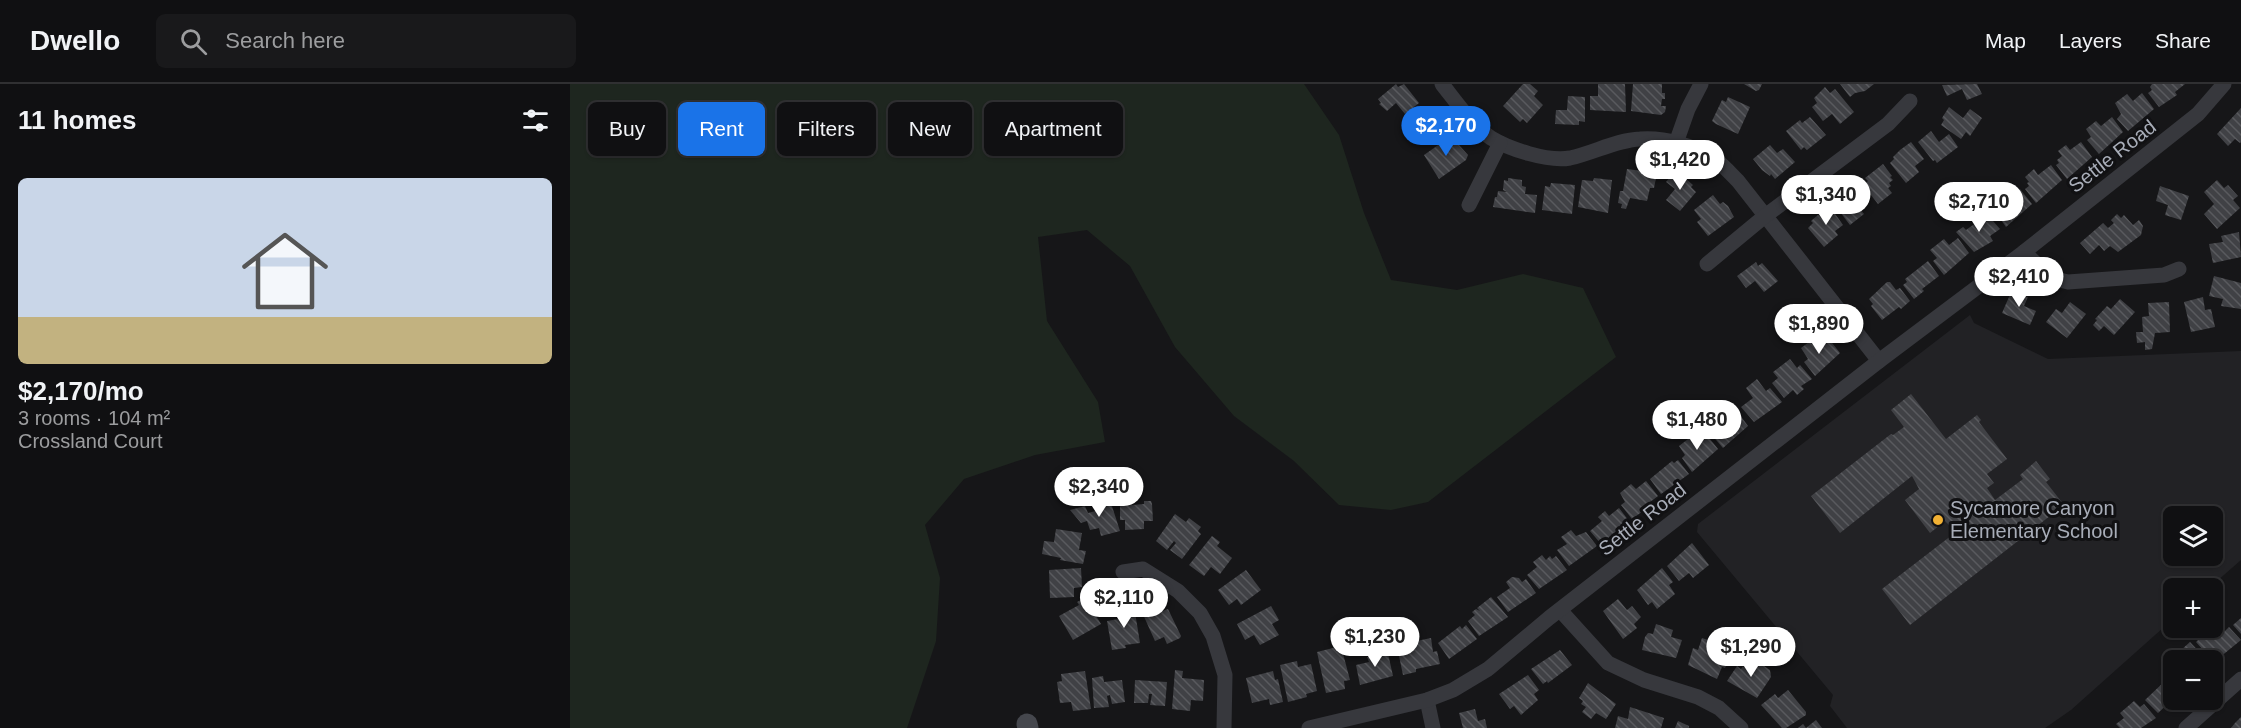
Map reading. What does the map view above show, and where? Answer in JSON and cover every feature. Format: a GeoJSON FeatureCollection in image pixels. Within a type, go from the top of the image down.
{"type":"FeatureCollection","features":[{"type":"Feature","properties":{"kind":"street"},"geometry":{"type":"LineString","coordinates":[[1442,84],[1474,124],[1500,143],[1527,153],[1568,159],[1608,146],[1641,139],[1676,143],[1715,160],[1738,181],[1879,361]]}},
{"type":"Feature","properties":{"kind":"street"},"geometry":{"type":"LineString","coordinates":[[1676,143],[1688,109],[1701,84]]}},
{"type":"Feature","properties":{"kind":"street","name":"Settle Road"},"geometry":{"type":"LineString","coordinates":[[1309,728],[1427,700],[1453,690],[1488,669],[1560,610],[1879,361],[2024,252],[2198,114],[2224,84]]}},
{"type":"Feature","properties":{"kind":"street"},"geometry":{"type":"LineString","coordinates":[[1707,264],[1765,216],[1866,138],[1888,124],[1910,101]]}},
{"type":"Feature","properties":{"kind":"street"},"geometry":{"type":"LineString","coordinates":[[1469,205],[1500,143]]}},
{"type":"Feature","properties":{"kind":"street"},"geometry":{"type":"LineString","coordinates":[[2024,252],[2051,278],[2068,282],[2164,275],[2179,269]]}},
{"type":"Feature","properties":{"kind":"street"},"geometry":{"type":"LineString","coordinates":[[1123,572],[1143,569],[1178,591],[1200,613],[1213,636],[1225,675],[1224,728]]}},
{"type":"Feature","properties":{"kind":"street"},"geometry":{"type":"LineString","coordinates":[[1560,610],[1608,663],[1644,680],[1698,697],[1719,708],[1741,728]]}},
{"type":"Feature","properties":{"kind":"street"},"geometry":{"type":"LineString","coordinates":[[2186,728],[2241,679]]}},
{"type":"Feature","properties":{"kind":"street"},"geometry":{"type":"LineString","coordinates":[[1427,700],[1433,728]]}},
{"type":"Feature","properties":{"kind":"shaded area"},"geometry":{"type":"Polygon","coordinates":[[[570,84],[1304,84],[1339,135],[1364,213],[1391,280],[1457,290],[1523,274],[1583,288],[1616,357],[1428,502],[1391,510],[1339,505],[1294,461],[1234,416],[1175,347],[1130,266],[1087,230],[1038,237],[1047,321],[1098,402],[1105,442],[1035,455],[964,479],[925,525],[940,578],[936,641],[907,728],[570,728],[570,84]]]}},
{"type":"Feature","properties":{"kind":"shaded area","name":"Sycamore Canyon Elementary School"},"geometry":{"type":"Polygon","coordinates":[[[1970,315],[1974,323],[2048,359],[2241,351],[2241,560],[2220,578],[2163,578],[2163,628],[2071,710],[2045,728],[1847,728],[1830,706],[1833,695],[1697,532],[1698,524],[1970,315]]]}},
{"type":"Feature","properties":{"kind":"building"},"geometry":{"type":"Polygon","coordinates":[[[1396,84],[1398,87],[1404,84],[1419,103],[1405,114],[1396,103],[1387,111],[1379,104],[1381,103],[1378,99],[1396,84]]]}},
{"type":"Feature","properties":{"kind":"building"},"geometry":{"type":"Polygon","coordinates":[[[1523,84],[1530,84],[1538,91],[1534,96],[1543,105],[1527,123],[1523,119],[1520,122],[1503,106],[1523,84]]]}},
{"type":"Feature","properties":{"kind":"building"},"geometry":{"type":"Polygon","coordinates":[[[1598,84],[1625,84],[1626,112],[1590,110],[1590,96],[1598,96],[1598,84]]]}},
{"type":"Feature","properties":{"kind":"building"},"geometry":{"type":"Polygon","coordinates":[[[1633,84],[1662,84],[1665,99],[1662,99],[1661,106],[1666,106],[1665,112],[1661,115],[1631,111],[1633,84]]]}},
{"type":"Feature","properties":{"kind":"building"},"geometry":{"type":"Polygon","coordinates":[[[1744,84],[1762,84],[1756,91],[1744,84]]]}},
{"type":"Feature","properties":{"kind":"building"},"geometry":{"type":"Polygon","coordinates":[[[1840,84],[1874,84],[1865,91],[1855,93],[1850,97],[1840,84]]]}},
{"type":"Feature","properties":{"kind":"building"},"geometry":{"type":"Polygon","coordinates":[[[1977,84],[1982,94],[1967,100],[1962,89],[1947,96],[1942,85],[1977,84]]]}},
{"type":"Feature","properties":{"kind":"building"},"geometry":{"type":"Polygon","coordinates":[[[2152,84],[2185,84],[2175,92],[2177,95],[2159,107],[2148,93],[2152,90],[2150,87],[2152,84]]]}},
{"type":"Feature","properties":{"kind":"building"},"geometry":{"type":"Polygon","coordinates":[[[1825,87],[1830,93],[1835,89],[1854,112],[1840,124],[1832,114],[1823,121],[1812,107],[1817,103],[1814,98],[1825,87]]]}},
{"type":"Feature","properties":{"kind":"building"},"geometry":{"type":"Polygon","coordinates":[[[2142,93],[2154,109],[2128,131],[2117,119],[2121,114],[2115,103],[2127,94],[2133,101],[2142,93]]]}},
{"type":"Feature","properties":{"kind":"building"},"geometry":{"type":"Polygon","coordinates":[[[1568,96],[1585,97],[1585,122],[1579,121],[1579,125],[1555,124],[1556,110],[1567,110],[1568,96]]]}},
{"type":"Feature","properties":{"kind":"building"},"geometry":{"type":"Polygon","coordinates":[[[1728,97],[1750,107],[1738,134],[1712,121],[1722,100],[1726,102],[1728,97]]]}},
{"type":"Feature","properties":{"kind":"building"},"geometry":{"type":"Polygon","coordinates":[[[1949,107],[1963,118],[1970,109],[1982,118],[1970,136],[1966,132],[1961,139],[1941,125],[1944,120],[1942,118],[1949,107]]]}},
{"type":"Feature","properties":{"kind":"building"},"geometry":{"type":"Polygon","coordinates":[[[2241,108],[2241,142],[2235,139],[2228,146],[2217,134],[2241,108]]]}},
{"type":"Feature","properties":{"kind":"building"},"geometry":{"type":"Polygon","coordinates":[[[1810,117],[1826,135],[1807,150],[1804,147],[1801,150],[1786,131],[1800,120],[1802,123],[1810,117]]]}},
{"type":"Feature","properties":{"kind":"building"},"geometry":{"type":"Polygon","coordinates":[[[2112,117],[2123,132],[2099,154],[2087,140],[2091,137],[2086,129],[2096,121],[2101,126],[2112,117]]]}},
{"type":"Feature","properties":{"kind":"building"},"geometry":{"type":"Polygon","coordinates":[[[1931,131],[1939,142],[1949,134],[1958,147],[1937,163],[1918,142],[1931,131]]]}},
{"type":"Feature","properties":{"kind":"building"},"geometry":{"type":"Polygon","coordinates":[[[1451,136],[1468,155],[1466,160],[1439,179],[1424,155],[1451,136]]]}},
{"type":"Feature","properties":{"kind":"building"},"geometry":{"type":"Polygon","coordinates":[[[1911,142],[1924,159],[1915,166],[1919,172],[1906,183],[1890,163],[1900,150],[1911,142]]]}},
{"type":"Feature","properties":{"kind":"building"},"geometry":{"type":"Polygon","coordinates":[[[2081,142],[2092,157],[2067,179],[2056,165],[2059,163],[2057,160],[2062,156],[2058,151],[2066,145],[2070,150],[2081,142]]]}},
{"type":"Feature","properties":{"kind":"building"},"geometry":{"type":"Polygon","coordinates":[[[1770,145],[1777,153],[1783,149],[1795,162],[1775,179],[1771,174],[1770,176],[1762,170],[1753,159],[1770,145]]]}},
{"type":"Feature","properties":{"kind":"building"},"geometry":{"type":"Polygon","coordinates":[[[1883,164],[1892,176],[1890,177],[1893,180],[1889,183],[1891,186],[1888,188],[1892,193],[1878,204],[1863,185],[1868,181],[1865,178],[1883,164]]]}},
{"type":"Feature","properties":{"kind":"building"},"geometry":{"type":"Polygon","coordinates":[[[2051,165],[2062,180],[2036,203],[2025,189],[2029,186],[2027,183],[2029,182],[2025,177],[2034,169],[2038,175],[2051,165]]]}},
{"type":"Feature","properties":{"kind":"building"},"geometry":{"type":"Polygon","coordinates":[[[1627,169],[1657,173],[1654,188],[1650,188],[1647,201],[1630,198],[1626,209],[1621,208],[1622,204],[1618,203],[1627,169]]]}},
{"type":"Feature","properties":{"kind":"building"},"geometry":{"type":"Polygon","coordinates":[[[1676,170],[1693,185],[1691,187],[1696,192],[1680,211],[1666,200],[1675,189],[1666,182],[1676,170]]]}},
{"type":"Feature","properties":{"kind":"building"},"geometry":{"type":"Polygon","coordinates":[[[1508,178],[1522,180],[1522,186],[1526,187],[1525,194],[1537,195],[1535,213],[1493,207],[1498,191],[1507,192],[1503,190],[1504,180],[1508,181],[1508,178]]]}},
{"type":"Feature","properties":{"kind":"building"},"geometry":{"type":"Polygon","coordinates":[[[1594,178],[1612,180],[1608,213],[1578,207],[1582,180],[1593,181],[1594,178]]]}},
{"type":"Feature","properties":{"kind":"building"},"geometry":{"type":"Polygon","coordinates":[[[2217,180],[2224,188],[2228,185],[2238,196],[2233,200],[2240,208],[2217,229],[2204,214],[2214,204],[2204,192],[2217,180]]]}},
{"type":"Feature","properties":{"kind":"building"},"geometry":{"type":"Polygon","coordinates":[[[1551,183],[1575,185],[1572,214],[1542,210],[1545,186],[1550,187],[1551,183]]]}},
{"type":"Feature","properties":{"kind":"building"},"geometry":{"type":"Polygon","coordinates":[[[1856,185],[1866,199],[1857,205],[1864,214],[1850,225],[1833,203],[1856,185]]]}},
{"type":"Feature","properties":{"kind":"building"},"geometry":{"type":"Polygon","coordinates":[[[2160,186],[2189,196],[2181,220],[2165,215],[2168,205],[2156,201],[2160,186]]]}},
{"type":"Feature","properties":{"kind":"building"},"geometry":{"type":"Polygon","coordinates":[[[2020,189],[2032,204],[2006,227],[1995,212],[1998,210],[1994,202],[2006,191],[2010,197],[2020,189]]]}},
{"type":"Feature","properties":{"kind":"building"},"geometry":{"type":"Polygon","coordinates":[[[1713,195],[1720,204],[1723,202],[1728,206],[1734,217],[1708,236],[1697,222],[1701,219],[1694,210],[1713,195]]]}},
{"type":"Feature","properties":{"kind":"building"},"geometry":{"type":"Polygon","coordinates":[[[1829,205],[1843,225],[1835,231],[1838,235],[1824,247],[1808,228],[1813,223],[1811,221],[1829,205]]]}},
{"type":"Feature","properties":{"kind":"building"},"geometry":{"type":"Polygon","coordinates":[[[1985,212],[2000,229],[1990,236],[1993,241],[1974,252],[1956,232],[1963,227],[1966,230],[1981,219],[1979,217],[1985,212]]]}},
{"type":"Feature","properties":{"kind":"building"},"geometry":{"type":"Polygon","coordinates":[[[2117,214],[2121,218],[2124,215],[2133,225],[2139,220],[2143,226],[2141,235],[2118,252],[2110,246],[2104,251],[2099,245],[2090,254],[2080,243],[2103,223],[2108,228],[2114,223],[2111,220],[2117,214]]]}},
{"type":"Feature","properties":{"kind":"building"},"geometry":{"type":"Polygon","coordinates":[[[2239,232],[2241,257],[2213,263],[2209,244],[2223,242],[2221,236],[2239,232]]]}},
{"type":"Feature","properties":{"kind":"building"},"geometry":{"type":"Polygon","coordinates":[[[1958,238],[1969,253],[1944,275],[1933,261],[1937,258],[1930,250],[1944,239],[1949,245],[1958,238]]]}},
{"type":"Feature","properties":{"kind":"building"},"geometry":{"type":"Polygon","coordinates":[[[1928,261],[1939,276],[1922,289],[1924,291],[1914,299],[1903,285],[1907,282],[1905,279],[1928,261]]]}},
{"type":"Feature","properties":{"kind":"building"},"geometry":{"type":"Polygon","coordinates":[[[1756,262],[1758,266],[1762,263],[1778,281],[1764,292],[1755,281],[1746,288],[1737,276],[1756,262]]]}},
{"type":"Feature","properties":{"kind":"building"},"geometry":{"type":"Polygon","coordinates":[[[2214,276],[2241,283],[2241,309],[2221,306],[2223,299],[2209,296],[2214,276]]]}},
{"type":"Feature","properties":{"kind":"building"},"geometry":{"type":"Polygon","coordinates":[[[1887,282],[1890,282],[1896,290],[1900,288],[1910,301],[1882,320],[1871,306],[1873,304],[1869,299],[1887,282]]]}},
{"type":"Feature","properties":{"kind":"building"},"geometry":{"type":"Polygon","coordinates":[[[2012,290],[2028,297],[2024,306],[2036,311],[2030,325],[2002,313],[2012,290]]]}},
{"type":"Feature","properties":{"kind":"building"},"geometry":{"type":"Polygon","coordinates":[[[2203,297],[2205,310],[2211,309],[2215,327],[2191,332],[2184,302],[2203,297]]]}},
{"type":"Feature","properties":{"kind":"building"},"geometry":{"type":"Polygon","coordinates":[[[2120,299],[2135,312],[2114,335],[2104,326],[2099,331],[2093,325],[2097,320],[2095,319],[2107,306],[2111,309],[2120,299]]]}},
{"type":"Feature","properties":{"kind":"building"},"geometry":{"type":"Polygon","coordinates":[[[2070,302],[2086,314],[2067,338],[2046,322],[2056,309],[2062,313],[2070,302]]]}},
{"type":"Feature","properties":{"kind":"building"},"geometry":{"type":"Polygon","coordinates":[[[2169,302],[2170,332],[2155,333],[2152,349],[2145,350],[2145,342],[2137,343],[2136,332],[2143,332],[2142,317],[2149,316],[2148,303],[2169,302]]]}},
{"type":"Feature","properties":{"kind":"building"},"geometry":{"type":"Polygon","coordinates":[[[1813,339],[1819,346],[1829,339],[1840,353],[1815,376],[1804,362],[1808,359],[1801,348],[1813,339]]]}},
{"type":"Feature","properties":{"kind":"building"},"geometry":{"type":"Polygon","coordinates":[[[1790,359],[1797,368],[1800,365],[1812,379],[1801,386],[1804,389],[1797,395],[1793,390],[1784,398],[1772,383],[1778,378],[1773,372],[1790,359]]]}},
{"type":"Feature","properties":{"kind":"building"},"geometry":{"type":"Polygon","coordinates":[[[1757,379],[1766,391],[1770,388],[1782,402],[1754,422],[1741,407],[1753,398],[1746,388],[1757,379]]]}},
{"type":"Feature","properties":{"kind":"building"},"geometry":{"type":"Polygon","coordinates":[[[1911,394],[1946,439],[1977,415],[1981,420],[1979,422],[2007,459],[1987,474],[1994,483],[1987,488],[1995,500],[2023,479],[2020,475],[2036,461],[2050,479],[2046,482],[2064,505],[1910,625],[1882,589],[1956,532],[1945,521],[1930,533],[1905,500],[1919,489],[1912,476],[1840,533],[1811,496],[1891,434],[1893,435],[1904,427],[1891,410],[1911,394]]]}},
{"type":"Feature","properties":{"kind":"building"},"geometry":{"type":"Polygon","coordinates":[[[1728,410],[1732,415],[1737,411],[1748,426],[1723,448],[1709,432],[1714,428],[1711,423],[1728,410]]]}},
{"type":"Feature","properties":{"kind":"building"},"geometry":{"type":"Polygon","coordinates":[[[1706,434],[1718,449],[1692,472],[1682,458],[1685,455],[1679,446],[1692,436],[1696,442],[1706,434]]]}},
{"type":"Feature","properties":{"kind":"building"},"geometry":{"type":"Polygon","coordinates":[[[1678,460],[1689,474],[1661,494],[1650,479],[1672,461],[1674,463],[1678,460]]]}},
{"type":"Feature","properties":{"kind":"building"},"geometry":{"type":"Polygon","coordinates":[[[1646,481],[1658,496],[1632,519],[1621,505],[1625,502],[1620,493],[1631,484],[1636,489],[1646,481]]]}},
{"type":"Feature","properties":{"kind":"building"},"geometry":{"type":"Polygon","coordinates":[[[1110,500],[1120,531],[1101,536],[1099,528],[1090,530],[1087,521],[1081,523],[1070,510],[1085,506],[1088,513],[1099,510],[1098,504],[1110,500]]]}},
{"type":"Feature","properties":{"kind":"building"},"geometry":{"type":"Polygon","coordinates":[[[1144,501],[1151,501],[1153,521],[1144,521],[1144,529],[1125,530],[1125,520],[1120,520],[1120,506],[1144,504],[1144,501]]]}},
{"type":"Feature","properties":{"kind":"building"},"geometry":{"type":"Polygon","coordinates":[[[1619,508],[1629,521],[1601,544],[1590,531],[1602,521],[1598,517],[1605,511],[1609,516],[1619,508]]]}},
{"type":"Feature","properties":{"kind":"building"},"geometry":{"type":"Polygon","coordinates":[[[1175,514],[1186,522],[1189,518],[1201,527],[1198,531],[1201,534],[1182,559],[1170,550],[1176,543],[1174,541],[1167,550],[1156,541],[1175,514]]]}},
{"type":"Feature","properties":{"kind":"building"},"geometry":{"type":"Polygon","coordinates":[[[1056,529],[1082,533],[1079,550],[1086,551],[1083,564],[1042,554],[1044,541],[1054,542],[1056,529]]]}},
{"type":"Feature","properties":{"kind":"building"},"geometry":{"type":"Polygon","coordinates":[[[1571,530],[1576,536],[1586,532],[1597,546],[1569,566],[1557,550],[1567,544],[1561,537],[1571,530]]]}},
{"type":"Feature","properties":{"kind":"building"},"geometry":{"type":"Polygon","coordinates":[[[1212,536],[1220,542],[1217,546],[1232,558],[1220,574],[1211,567],[1204,576],[1189,565],[1212,536]]]}},
{"type":"Feature","properties":{"kind":"building"},"geometry":{"type":"Polygon","coordinates":[[[1692,543],[1709,565],[1693,578],[1689,573],[1679,581],[1667,566],[1692,543]]]}},
{"type":"Feature","properties":{"kind":"building"},"geometry":{"type":"Polygon","coordinates":[[[1542,555],[1546,560],[1550,556],[1552,559],[1556,556],[1567,570],[1539,589],[1527,575],[1537,567],[1533,562],[1542,555]]]}},
{"type":"Feature","properties":{"kind":"building"},"geometry":{"type":"Polygon","coordinates":[[[1081,568],[1082,587],[1074,588],[1074,597],[1050,598],[1049,570],[1081,568]]]}},
{"type":"Feature","properties":{"kind":"building"},"geometry":{"type":"Polygon","coordinates":[[[1662,568],[1673,582],[1669,585],[1675,594],[1657,609],[1652,602],[1648,605],[1637,590],[1662,568]]]}},
{"type":"Feature","properties":{"kind":"building"},"geometry":{"type":"Polygon","coordinates":[[[1246,570],[1261,590],[1241,605],[1237,599],[1229,605],[1218,590],[1246,570]]]}},
{"type":"Feature","properties":{"kind":"building"},"geometry":{"type":"Polygon","coordinates":[[[1512,577],[1519,578],[1522,582],[1526,579],[1536,593],[1508,612],[1497,597],[1510,588],[1506,582],[1512,577]]]}},
{"type":"Feature","properties":{"kind":"building"},"geometry":{"type":"Polygon","coordinates":[[[1090,595],[1097,607],[1092,609],[1101,624],[1073,640],[1059,616],[1079,605],[1077,602],[1090,595]]]}},
{"type":"Feature","properties":{"kind":"building"},"geometry":{"type":"Polygon","coordinates":[[[1491,597],[1508,617],[1479,636],[1468,621],[1475,615],[1472,612],[1476,609],[1480,611],[1477,608],[1491,597]]]}},
{"type":"Feature","properties":{"kind":"building"},"geometry":{"type":"Polygon","coordinates":[[[1618,599],[1627,610],[1632,606],[1641,617],[1634,624],[1637,628],[1623,639],[1603,611],[1618,599]]]}},
{"type":"Feature","properties":{"kind":"building"},"geometry":{"type":"Polygon","coordinates":[[[1158,602],[1162,611],[1168,609],[1181,636],[1167,644],[1164,637],[1155,641],[1141,610],[1158,602]]]}},
{"type":"Feature","properties":{"kind":"building"},"geometry":{"type":"Polygon","coordinates":[[[1134,606],[1140,643],[1112,650],[1107,621],[1118,619],[1117,609],[1134,606]]]}},
{"type":"Feature","properties":{"kind":"building"},"geometry":{"type":"Polygon","coordinates":[[[1271,606],[1279,620],[1272,624],[1279,635],[1260,645],[1254,635],[1245,640],[1237,624],[1271,606]]]}},
{"type":"Feature","properties":{"kind":"building"},"geometry":{"type":"Polygon","coordinates":[[[2241,618],[2241,634],[2233,625],[2241,618]]]}},
{"type":"Feature","properties":{"kind":"building"},"geometry":{"type":"Polygon","coordinates":[[[1656,624],[1673,630],[1671,637],[1682,640],[1676,658],[1642,650],[1645,637],[1648,633],[1653,634],[1656,624]]]}},
{"type":"Feature","properties":{"kind":"building"},"geometry":{"type":"Polygon","coordinates":[[[1466,625],[1477,639],[1449,659],[1438,643],[1460,626],[1462,629],[1466,625]]]}},
{"type":"Feature","properties":{"kind":"building"},"geometry":{"type":"Polygon","coordinates":[[[2229,627],[2241,640],[2223,655],[2223,650],[2203,650],[2196,642],[2200,638],[2223,638],[2223,629],[2225,631],[2229,627]]]}},
{"type":"Feature","properties":{"kind":"building"},"geometry":{"type":"Polygon","coordinates":[[[1431,638],[1433,652],[1437,651],[1440,664],[1416,669],[1416,672],[1403,675],[1399,656],[1409,654],[1407,643],[1431,638]]]}},
{"type":"Feature","properties":{"kind":"building"},"geometry":{"type":"Polygon","coordinates":[[[1702,638],[1738,650],[1734,657],[1731,656],[1725,668],[1722,667],[1717,679],[1688,665],[1693,648],[1698,650],[1702,638]]]}},
{"type":"Feature","properties":{"kind":"building"},"geometry":{"type":"Polygon","coordinates":[[[2190,642],[2198,650],[2181,650],[2190,642]]]}},
{"type":"Feature","properties":{"kind":"building"},"geometry":{"type":"Polygon","coordinates":[[[1341,646],[1350,680],[1344,681],[1345,689],[1326,693],[1317,652],[1341,646]]]}},
{"type":"Feature","properties":{"kind":"building"},"geometry":{"type":"Polygon","coordinates":[[[1387,649],[1393,676],[1360,685],[1356,665],[1369,662],[1367,657],[1374,656],[1374,652],[1387,649]]]}},
{"type":"Feature","properties":{"kind":"building"},"geometry":{"type":"Polygon","coordinates":[[[1560,650],[1572,665],[1548,683],[1547,681],[1543,684],[1531,669],[1560,650]]]}},
{"type":"Feature","properties":{"kind":"building"},"geometry":{"type":"Polygon","coordinates":[[[1754,659],[1770,670],[1771,677],[1757,698],[1727,681],[1737,666],[1747,669],[1754,659]]]}},
{"type":"Feature","properties":{"kind":"building"},"geometry":{"type":"Polygon","coordinates":[[[1297,661],[1298,667],[1311,664],[1317,691],[1306,694],[1307,697],[1288,702],[1280,665],[1297,661]]]}},
{"type":"Feature","properties":{"kind":"building"},"geometry":{"type":"Polygon","coordinates":[[[1175,670],[1183,671],[1182,678],[1204,680],[1203,701],[1191,700],[1190,711],[1172,709],[1175,670]]]}},
{"type":"Feature","properties":{"kind":"building"},"geometry":{"type":"Polygon","coordinates":[[[1085,671],[1091,709],[1073,711],[1071,702],[1060,703],[1057,682],[1062,681],[1061,674],[1085,671]]]}},
{"type":"Feature","properties":{"kind":"building"},"geometry":{"type":"Polygon","coordinates":[[[1273,671],[1275,680],[1278,679],[1283,702],[1270,705],[1269,699],[1252,703],[1246,678],[1273,671]]]}},
{"type":"Feature","properties":{"kind":"building"},"geometry":{"type":"Polygon","coordinates":[[[1528,675],[1539,690],[1534,694],[1538,700],[1521,715],[1514,706],[1510,709],[1499,694],[1528,675]]]}},
{"type":"Feature","properties":{"kind":"building"},"geometry":{"type":"Polygon","coordinates":[[[1103,676],[1104,682],[1122,680],[1125,702],[1112,704],[1110,695],[1107,696],[1109,707],[1094,708],[1092,678],[1103,676]]]}},
{"type":"Feature","properties":{"kind":"building"},"geometry":{"type":"Polygon","coordinates":[[[1135,680],[1167,682],[1165,706],[1150,705],[1152,694],[1149,694],[1148,703],[1134,703],[1135,680]]]}},
{"type":"Feature","properties":{"kind":"building"},"geometry":{"type":"Polygon","coordinates":[[[1588,683],[1616,704],[1606,719],[1596,713],[1591,719],[1582,712],[1586,707],[1581,704],[1583,701],[1579,698],[1588,683]]]}},
{"type":"Feature","properties":{"kind":"building"},"geometry":{"type":"Polygon","coordinates":[[[2163,683],[2163,708],[2158,713],[2145,700],[2163,683]]]}},
{"type":"Feature","properties":{"kind":"building"},"geometry":{"type":"Polygon","coordinates":[[[1788,690],[1806,715],[1786,728],[1782,728],[1761,705],[1775,694],[1778,698],[1788,690]]]}},
{"type":"Feature","properties":{"kind":"building"},"geometry":{"type":"Polygon","coordinates":[[[2134,701],[2140,707],[2144,704],[2156,718],[2141,728],[2120,728],[2116,724],[2124,718],[2120,713],[2134,701]]]}},
{"type":"Feature","properties":{"kind":"building"},"geometry":{"type":"Polygon","coordinates":[[[1630,707],[1664,718],[1661,728],[1615,728],[1618,716],[1628,719],[1630,707]]]}},
{"type":"Feature","properties":{"kind":"building"},"geometry":{"type":"Polygon","coordinates":[[[1475,709],[1478,721],[1485,719],[1487,728],[1463,728],[1459,713],[1475,709]]]}},
{"type":"Feature","properties":{"kind":"building"},"geometry":{"type":"Polygon","coordinates":[[[2241,717],[2241,728],[2231,728],[2235,723],[2241,717]]]}},
{"type":"Feature","properties":{"kind":"building"},"geometry":{"type":"Polygon","coordinates":[[[1816,720],[1822,728],[1806,728],[1816,720]]]}},
{"type":"Feature","properties":{"kind":"building"},"geometry":{"type":"Polygon","coordinates":[[[1678,721],[1689,726],[1689,728],[1675,728],[1678,721]]]}},
{"type":"Feature","properties":{"kind":"place","name":"Sycamore Canyon Elementary School"},"geometry":{"type":"Point","coordinates":[1938,520]}}]}
